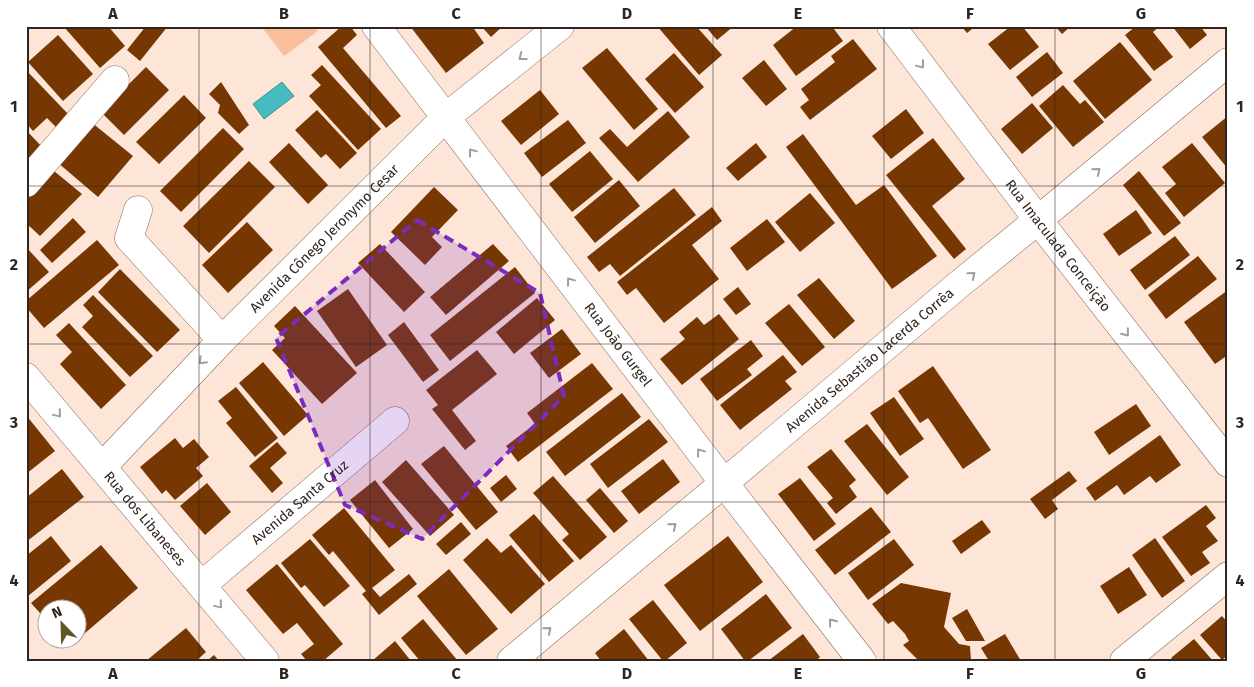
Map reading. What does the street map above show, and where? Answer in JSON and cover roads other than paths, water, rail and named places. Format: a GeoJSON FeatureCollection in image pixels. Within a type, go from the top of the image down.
{"type":"FeatureCollection","features":[{"type":"Feature","properties":{"kind":"street","name":"Rua João Gurgel"},"geometry":{"type":"LineString","coordinates":[[376,26],[862,661]]}},
{"type":"Feature","properties":{"kind":"street","name":"Avenida Cônego Jeronymo Cesar"},"geometry":{"type":"LineString","coordinates":[[102,467],[222,340],[446,117],[560,26]]}},
{"type":"Feature","properties":{"kind":"street","name":"Rua Imaculada Conceição"},"geometry":{"type":"LineString","coordinates":[[892,26],[1038,220],[1228,463]]}},
{"type":"Feature","properties":{"kind":"street","name":"Avenida Sebastião Lacerda Corrêa"},"geometry":{"type":"LineString","coordinates":[[511,661],[957,286],[1228,62]]}},
{"type":"Feature","properties":{"kind":"street"},"geometry":{"type":"LineString","coordinates":[[26,183],[115,80]]}},
{"type":"Feature","properties":{"kind":"street"},"geometry":{"type":"LineString","coordinates":[[138,210],[129,238],[222,340]]}},
{"type":"Feature","properties":{"kind":"street","name":"Rua dos Libaneses"},"geometry":{"type":"LineString","coordinates":[[26,377],[265,661]]}},
{"type":"Feature","properties":{"kind":"street","name":"Avenida Santa Cruz"},"geometry":{"type":"LineString","coordinates":[[202,585],[396,421]]}},
{"type":"Feature","properties":{"kind":"street"},"geometry":{"type":"LineString","coordinates":[[1124,661],[1228,576]]}},
{"type":"Feature","properties":{"kind":"water"},"geometry":{"type":"Polygon","coordinates":[[[282,82],[294,96],[264,119],[253,104],[282,82]]]}}]}
